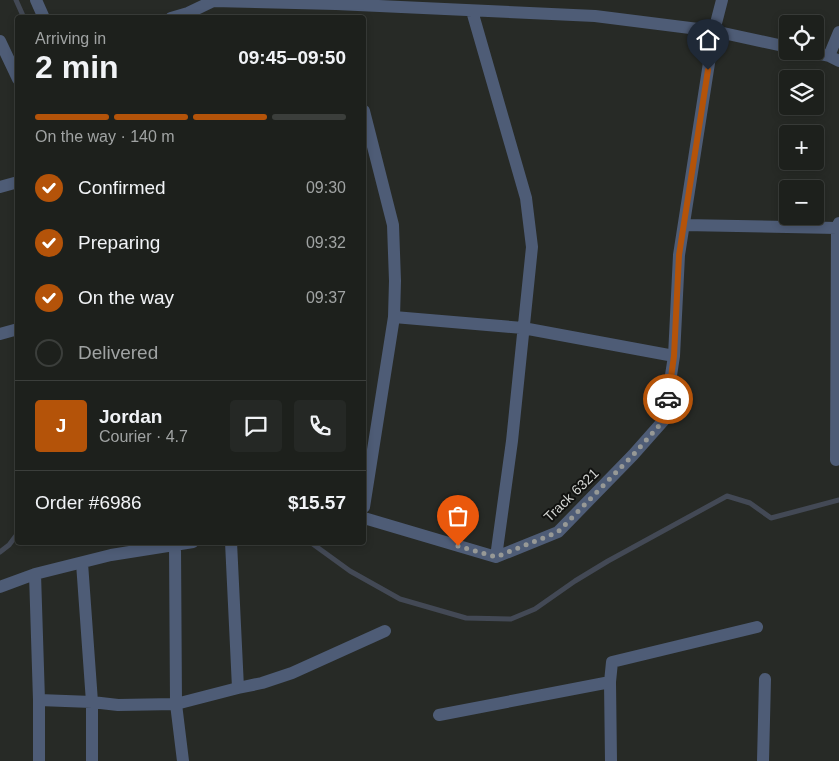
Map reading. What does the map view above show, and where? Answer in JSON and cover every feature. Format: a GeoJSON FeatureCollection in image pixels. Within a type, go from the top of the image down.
{"type":"FeatureCollection","features":[{"type":"Feature","properties":{"kind":"street"},"geometry":{"type":"LineString","coordinates":[[36,0],[43,15]]}},
{"type":"Feature","properties":{"kind":"street"},"geometry":{"type":"LineString","coordinates":[[188,15],[213,0],[595,16],[714,31],[779,45]]}},
{"type":"Feature","properties":{"kind":"street"},"geometry":{"type":"LineString","coordinates":[[394,316],[523,328],[674,356],[679,255],[714,31],[722,0]]}},
{"type":"Feature","properties":{"kind":"street"},"geometry":{"type":"LineString","coordinates":[[336,4],[339,15]]}},
{"type":"Feature","properties":{"kind":"street"},"geometry":{"type":"LineString","coordinates":[[366,519],[496,557],[512,441],[532,246],[526,198],[472,11]]}},
{"type":"Feature","properties":{"kind":"street"},"geometry":{"type":"LineString","coordinates":[[834,58],[839,32]]}},
{"type":"Feature","properties":{"kind":"street"},"geometry":{"type":"LineString","coordinates":[[0,41],[15,73]]}},
{"type":"Feature","properties":{"kind":"street"},"geometry":{"type":"LineString","coordinates":[[366,119],[393,225],[395,281],[394,316],[366,494]]}},
{"type":"Feature","properties":{"kind":"street"},"geometry":{"type":"LineString","coordinates":[[0,186],[15,183]]}},
{"type":"Feature","properties":{"kind":"street"},"geometry":{"type":"LineString","coordinates":[[684,225],[838,226],[836,460]]}},
{"type":"Feature","properties":{"kind":"street"},"geometry":{"type":"LineString","coordinates":[[0,334],[15,330]]}},
{"type":"Feature","properties":{"kind":"street","name":"Track 6321"},"geometry":{"type":"LineString","coordinates":[[496,557],[558,532],[633,455],[664,420],[674,356]]}},
{"type":"Feature","properties":{"kind":"street"},"geometry":{"type":"LineString","coordinates":[[0,587],[35,574],[111,555],[180,545]]}},
{"type":"Feature","properties":{"kind":"street"},"geometry":{"type":"LineString","coordinates":[[231,545],[238,688]]}},
{"type":"Feature","properties":{"kind":"street"},"geometry":{"type":"LineString","coordinates":[[175,546],[176,704],[184,761]]}},
{"type":"Feature","properties":{"kind":"street"},"geometry":{"type":"LineString","coordinates":[[82,563],[92,702],[92,761]]}},
{"type":"Feature","properties":{"kind":"street"},"geometry":{"type":"LineString","coordinates":[[35,574],[39,761]]}},
{"type":"Feature","properties":{"kind":"street"},"geometry":{"type":"LineString","coordinates":[[611,761],[610,682],[612,662],[757,626]]}},
{"type":"Feature","properties":{"kind":"street"},"geometry":{"type":"LineString","coordinates":[[39,700],[118,705],[176,704],[238,688],[262,684],[292,673],[385,631]]}},
{"type":"Feature","properties":{"kind":"street"},"geometry":{"type":"LineString","coordinates":[[763,761],[765,680]]}},
{"type":"Feature","properties":{"kind":"street"},"geometry":{"type":"LineString","coordinates":[[439,715],[610,682]]}},
{"type":"Feature","properties":{"kind":"waterway"},"geometry":{"type":"LineString","coordinates":[[16,0],[23,15]]}},
{"type":"Feature","properties":{"kind":"waterway"},"geometry":{"type":"LineString","coordinates":[[314,545],[350,571],[400,599],[466,618],[511,619],[535,609],[608,561],[727,496],[750,503],[771,518],[839,500]]}},
{"type":"Feature","properties":{"kind":"waterway"},"geometry":{"type":"LineString","coordinates":[[0,552],[15,537]]}},
{"type":"Feature","properties":{"kind":"way so far"},"geometry":{"type":"LineString","coordinates":[[458,546],[496,557],[558,532],[633,455],[664,420],[668,399]]}},
{"type":"Feature","properties":{"kind":"route"},"geometry":{"type":"LineString","coordinates":[[668,399],[674,356],[679,255],[708,70]]}}]}
